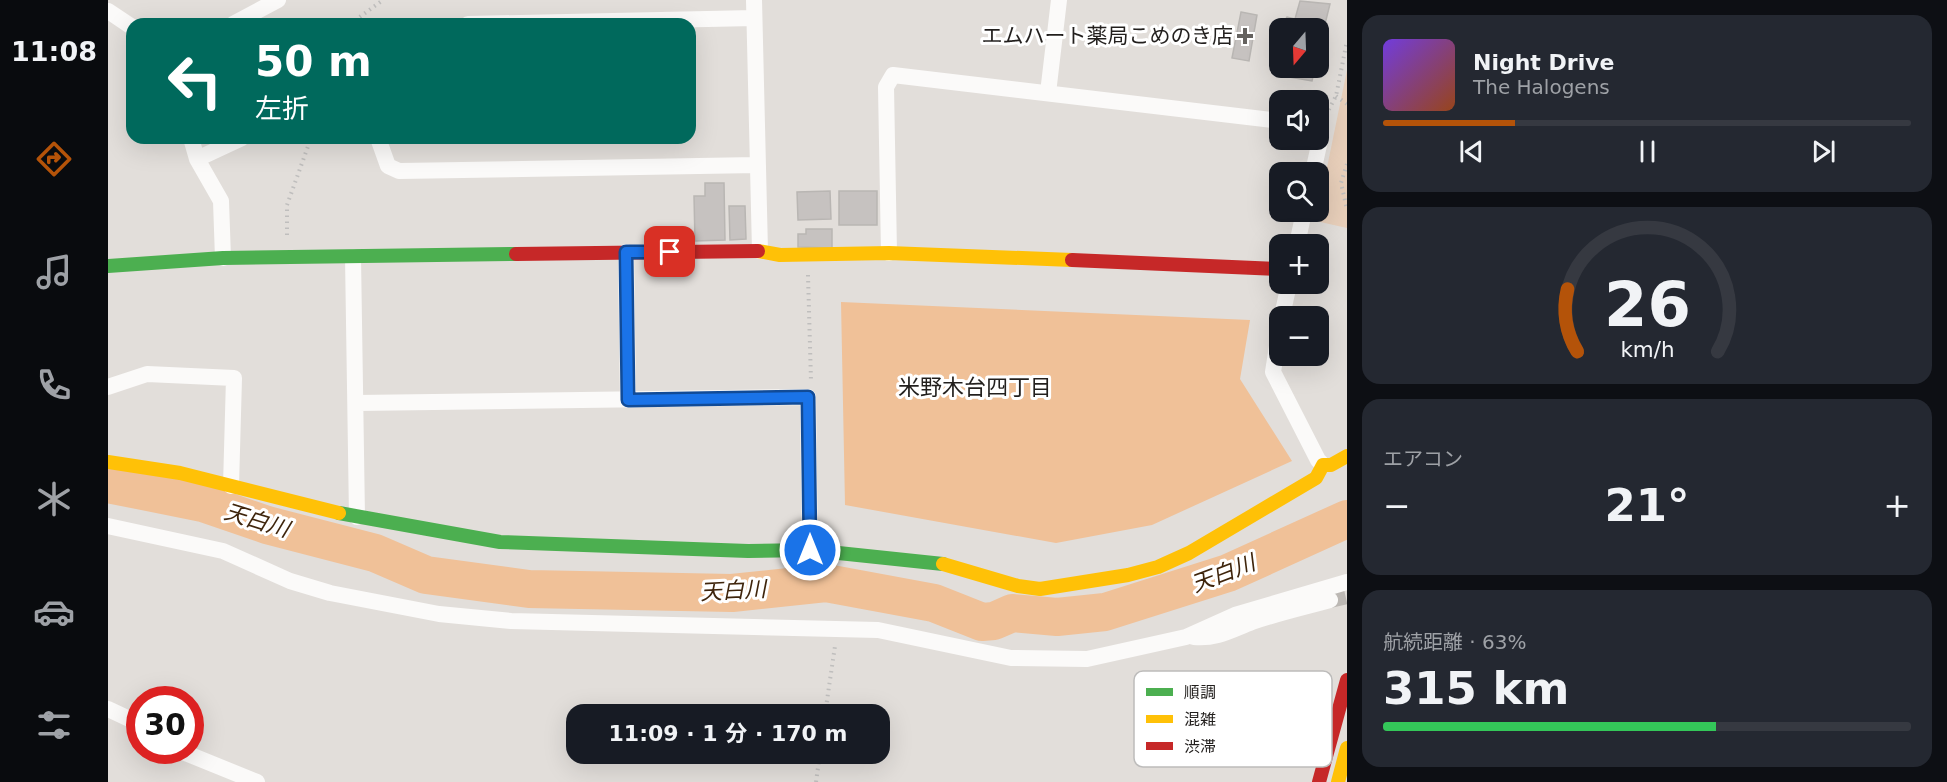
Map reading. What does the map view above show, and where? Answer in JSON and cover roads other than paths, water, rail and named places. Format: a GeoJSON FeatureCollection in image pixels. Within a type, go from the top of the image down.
{"type":"FeatureCollection","features":[{"type":"Feature","properties":{"kind":"street"},"geometry":{"type":"LineString","coordinates":[[244,18],[278,0]]}},
{"type":"Feature","properties":{"kind":"street"},"geometry":{"type":"LineString","coordinates":[[754,0],[760,251]]}},
{"type":"Feature","properties":{"kind":"street"},"geometry":{"type":"LineString","coordinates":[[1048,93],[1059,0]]}},
{"type":"Feature","properties":{"kind":"street"},"geometry":{"type":"LineString","coordinates":[[108,11],[126,23]]}},
{"type":"Feature","properties":{"kind":"street"},"geometry":{"type":"LineString","coordinates":[[696,19],[754,18]]}},
{"type":"Feature","properties":{"kind":"street"},"geometry":{"type":"LineString","coordinates":[[889,253],[886,87],[893,75],[1269,120]]}},
{"type":"Feature","properties":{"kind":"street"},"geometry":{"type":"LineString","coordinates":[[193,144],[197,159],[221,201],[223,258]]}},
{"type":"Feature","properties":{"kind":"street"},"geometry":{"type":"LineString","coordinates":[[197,159],[229,144]]}},
{"type":"Feature","properties":{"kind":"street"},"geometry":{"type":"LineString","coordinates":[[380,144],[388,166],[399,171],[757,165]]}},
{"type":"Feature","properties":{"kind":"street"},"geometry":{"type":"LineString","coordinates":[[108,266],[223,258],[760,251],[780,255],[889,253],[1269,269]]}},
{"type":"Feature","properties":{"kind":"street"},"geometry":{"type":"LineString","coordinates":[[626,252],[628,400]]}},
{"type":"Feature","properties":{"kind":"street"},"geometry":{"type":"LineString","coordinates":[[353,257],[357,517]]}},
{"type":"Feature","properties":{"kind":"street"},"geometry":{"type":"LineString","coordinates":[[1274,366],[1273,372],[1318,460],[1323,465],[1331,465],[1347,456]]}},
{"type":"Feature","properties":{"kind":"street"},"geometry":{"type":"LineString","coordinates":[[108,387],[147,374],[234,378],[231,486]]}},
{"type":"Feature","properties":{"kind":"street"},"geometry":{"type":"LineString","coordinates":[[357,403],[808,397],[810,550]]}},
{"type":"Feature","properties":{"kind":"street"},"geometry":{"type":"LineString","coordinates":[[108,462],[180,473],[357,517],[500,542],[748,551],[810,550],[953,565],[1018,586],[1040,589],[1128,575],[1189,553],[1316,478],[1323,465]]}},
{"type":"Feature","properties":{"kind":"street"},"geometry":{"type":"LineString","coordinates":[[108,525],[224,551],[290,581],[330,593],[440,614],[512,621],[878,630],[1011,658],[1087,659],[1186,637],[1234,615],[1347,582]]}},
{"type":"Feature","properties":{"kind":"street"},"geometry":{"type":"LineString","coordinates":[[1186,637],[1209,638],[1253,622],[1330,600]]}},
{"type":"Feature","properties":{"kind":"street"},"geometry":{"type":"LineString","coordinates":[[1332,735],[1347,680]]}},
{"type":"Feature","properties":{"kind":"street"},"geometry":{"type":"LineString","coordinates":[[108,709],[126,717]]}},
{"type":"Feature","properties":{"kind":"street"},"geometry":{"type":"LineString","coordinates":[[1338,782],[1347,748]]}},
{"type":"Feature","properties":{"kind":"street"},"geometry":{"type":"LineString","coordinates":[[204,761],[257,782]]}},
{"type":"Feature","properties":{"kind":"street"},"geometry":{"type":"LineString","coordinates":[[1319,782],[1323,767]]}},
{"type":"Feature","properties":{"kind":"waterway","name":"天白川"},"geometry":{"type":"LineString","coordinates":[[108,484],[203,503],[267,525],[375,553],[426,575],[529,589],[732,593],[826,583],[934,603],[982,622],[994,621],[1012,613],[1057,617],[1105,612],[1228,573],[1347,519]]}},
{"type":"Feature","properties":{"kind":"tunnel"},"geometry":{"type":"LineString","coordinates":[[1330,600],[1347,596]]}},
{"type":"Feature","properties":{"kind":"place","name":"エムハート薬局こめのき店"},"geometry":{"type":"Point","coordinates":[1245,36]}},
{"type":"Feature","properties":{"kind":"district","name":"米野木台四丁目"},"geometry":{"type":"Point","coordinates":[975,387]}}]}
